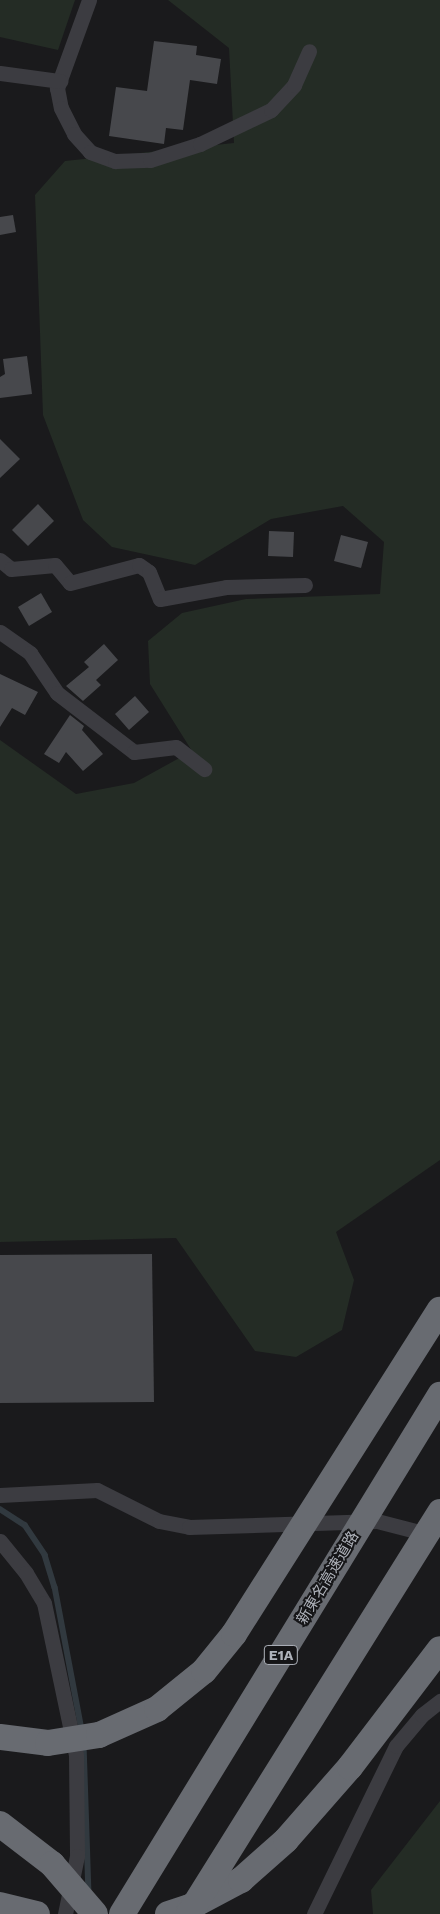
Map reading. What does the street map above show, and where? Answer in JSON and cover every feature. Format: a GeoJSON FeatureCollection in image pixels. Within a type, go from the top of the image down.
{"type":"FeatureCollection","features":[{"type":"Feature","properties":{"kind":"highway"},"geometry":{"type":"LineString","coordinates":[[0,1737],[48,1743],[100,1735],[158,1709],[204,1671],[234,1634],[440,1310]]}},
{"type":"Feature","properties":{"kind":"highway","name":"新東名高速道路"},"geometry":{"type":"LineString","coordinates":[[122,1914],[440,1395]]}},
{"type":"Feature","properties":{"kind":"highway"},"geometry":{"type":"LineString","coordinates":[[189,1914],[440,1512]]}},
{"type":"Feature","properties":{"kind":"highway"},"geometry":{"type":"LineString","coordinates":[[168,1914],[190,1907],[242,1880],[286,1840],[350,1768],[440,1649]]}},
{"type":"Feature","properties":{"kind":"highway"},"geometry":{"type":"LineString","coordinates":[[0,1824],[52,1864],[95,1914]]}},
{"type":"Feature","properties":{"kind":"highway"},"geometry":{"type":"LineString","coordinates":[[5,1907],[37,1914]]}},
{"type":"Feature","properties":{"kind":"street"},"geometry":{"type":"LineString","coordinates":[[89,0],[60,81],[61,108],[74,134],[90,152],[115,161],[150,160],[200,144],[271,110],[294,85],[309,51]]}},
{"type":"Feature","properties":{"kind":"street"},"geometry":{"type":"LineString","coordinates":[[0,73],[60,81]]}},
{"type":"Feature","properties":{"kind":"street"},"geometry":{"type":"LineString","coordinates":[[0,560],[11,568],[55,565],[70,584],[139,565],[149,572],[160,599],[226,587],[305,585]]}},
{"type":"Feature","properties":{"kind":"street"},"geometry":{"type":"LineString","coordinates":[[0,632],[30,653],[57,693],[134,752],[176,747],[204,769]]}},
{"type":"Feature","properties":{"kind":"street"},"geometry":{"type":"LineString","coordinates":[[0,1495],[97,1490],[159,1521],[189,1527],[377,1521],[440,1537]]}},
{"type":"Feature","properties":{"kind":"street"},"geometry":{"type":"LineString","coordinates":[[0,1541],[26,1572],[44,1603],[76,1755],[76,1856],[65,1914]]}},
{"type":"Feature","properties":{"kind":"street"},"geometry":{"type":"LineString","coordinates":[[314,1914],[396,1746],[422,1715],[440,1701]]}},
{"type":"Feature","properties":{"kind":"shaded area"},"geometry":{"type":"Polygon","coordinates":[[[0,0],[75,0],[58,50],[0,37],[0,0]]]}},
{"type":"Feature","properties":{"kind":"shaded area"},"geometry":{"type":"Polygon","coordinates":[[[168,0],[440,0],[440,1160],[336,1232],[354,1280],[342,1330],[296,1357],[255,1351],[176,1238],[0,1242],[0,740],[76,794],[134,783],[192,751],[150,684],[148,641],[182,613],[246,599],[380,594],[384,542],[343,506],[271,519],[195,565],[112,547],[83,520],[43,415],[35,195],[65,161],[234,143],[229,48],[168,0]]]}},
{"type":"Feature","properties":{"kind":"shaded area"},"geometry":{"type":"Polygon","coordinates":[[[440,1801],[440,1914],[373,1914],[371,1890],[440,1801]]]}},
{"type":"Feature","properties":{"kind":"building"},"geometry":{"type":"Polygon","coordinates":[[[154,41],[197,46],[196,55],[221,59],[217,84],[190,80],[183,130],[166,128],[164,144],[109,136],[116,87],[147,91],[154,41]]]}},
{"type":"Feature","properties":{"kind":"building"},"geometry":{"type":"Polygon","coordinates":[[[13,215],[16,232],[0,235],[0,217],[13,215]]]}},
{"type":"Feature","properties":{"kind":"building"},"geometry":{"type":"Polygon","coordinates":[[[27,356],[32,394],[0,398],[0,377],[5,374],[3,359],[27,356]]]}},
{"type":"Feature","properties":{"kind":"building"},"geometry":{"type":"Polygon","coordinates":[[[0,439],[20,459],[0,478],[0,439]]]}},
{"type":"Feature","properties":{"kind":"building"},"geometry":{"type":"Polygon","coordinates":[[[38,504],[54,521],[28,546],[12,530],[38,504]]]}},
{"type":"Feature","properties":{"kind":"building"},"geometry":{"type":"Polygon","coordinates":[[[269,531],[294,532],[293,557],[268,556],[269,531]]]}},
{"type":"Feature","properties":{"kind":"building"},"geometry":{"type":"Polygon","coordinates":[[[341,535],[368,542],[361,568],[334,561],[341,535]]]}},
{"type":"Feature","properties":{"kind":"building"},"geometry":{"type":"Polygon","coordinates":[[[41,593],[52,612],[29,626],[18,607],[41,593]]]}},
{"type":"Feature","properties":{"kind":"building"},"geometry":{"type":"Polygon","coordinates":[[[104,644],[118,660],[96,680],[101,685],[83,701],[66,686],[89,667],[84,662],[104,644]]]}},
{"type":"Feature","properties":{"kind":"building"},"geometry":{"type":"Polygon","coordinates":[[[0,674],[38,692],[25,715],[12,708],[0,727],[0,674]]]}},
{"type":"Feature","properties":{"kind":"building"},"geometry":{"type":"Polygon","coordinates":[[[135,696],[149,712],[129,730],[115,714],[135,696]]]}},
{"type":"Feature","properties":{"kind":"building"},"geometry":{"type":"Polygon","coordinates":[[[70,715],[84,726],[82,730],[103,754],[83,771],[66,752],[59,763],[44,754],[70,715]]]}},
{"type":"Feature","properties":{"kind":"building"},"geometry":{"type":"Polygon","coordinates":[[[152,1254],[154,1402],[0,1403],[0,1255],[152,1254]]]}},
{"type":"Feature","properties":{"kind":"waterway"},"geometry":{"type":"LineString","coordinates":[[0,1509],[25,1525],[45,1555],[55,1587],[82,1730]]}},
{"type":"Feature","properties":{"kind":"waterway"},"geometry":{"type":"LineString","coordinates":[[84,1744],[89,1894]]}}]}
